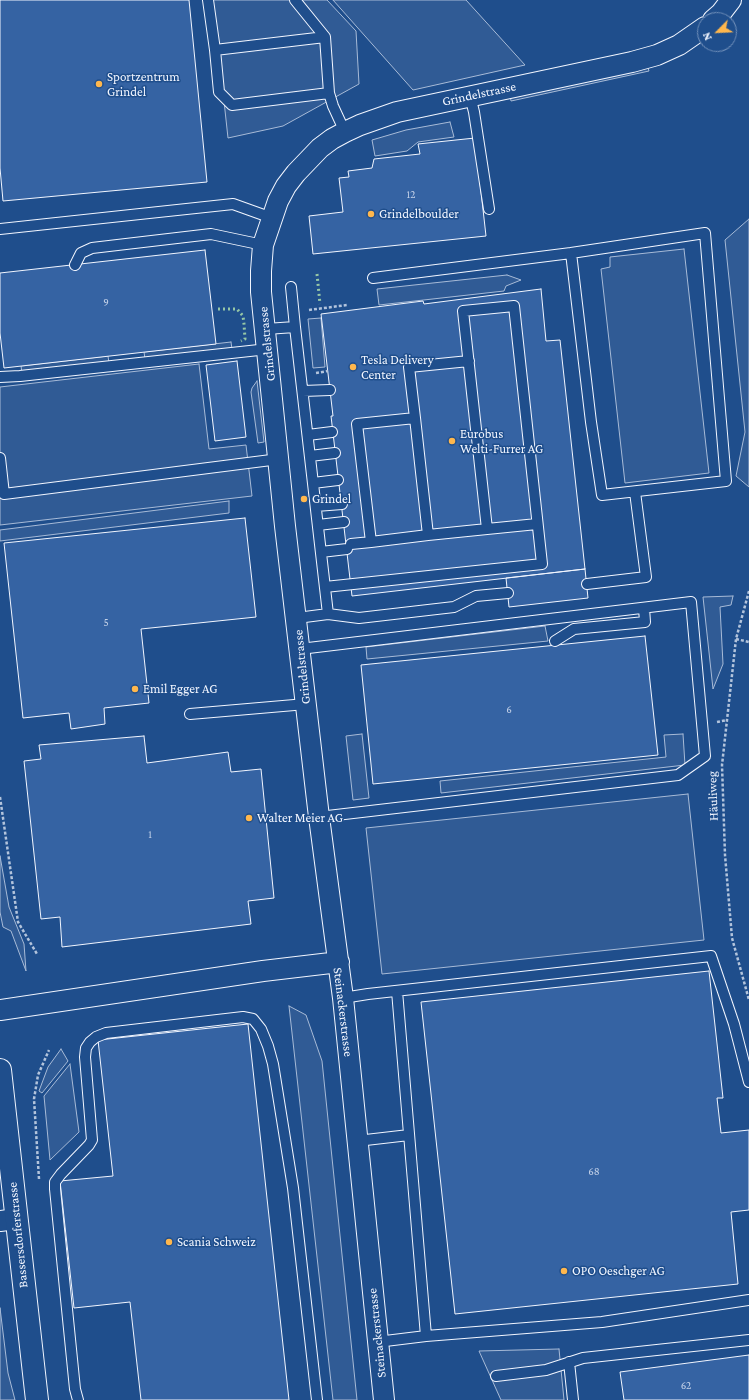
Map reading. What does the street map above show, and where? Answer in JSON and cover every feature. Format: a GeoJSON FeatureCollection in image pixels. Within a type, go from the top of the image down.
{"type":"FeatureCollection","features":[{"type":"Feature","properties":{"kind":"main road","name":"Bassersdorferstrasse"},"geometry":{"type":"LineString","coordinates":[[0,1070],[8,1220],[37,1400]]}},
{"type":"Feature","properties":{"kind":"street"},"geometry":{"type":"LineString","coordinates":[[721,12],[730,0]]}},
{"type":"Feature","properties":{"kind":"street","name":"Grindelstrasse"},"geometry":{"type":"LineString","coordinates":[[339,962],[319,817],[297,618],[285,526],[261,285],[263,245],[278,201],[286,186],[296,173],[320,148],[332,139],[360,124],[397,112],[632,62],[657,55],[678,45],[697,32]]}},
{"type":"Feature","properties":{"kind":"street","name":"Steinackerstrasse"},"geometry":{"type":"LineString","coordinates":[[0,1010],[263,971],[339,962],[384,1400]]}},
{"type":"Feature","properties":{"kind":"lane"},"geometry":{"type":"LineString","coordinates":[[208,0],[220,92],[232,105],[329,93]]}},
{"type":"Feature","properties":{"kind":"lane"},"geometry":{"type":"LineString","coordinates":[[295,0],[325,37],[329,93],[332,106],[345,132]]}},
{"type":"Feature","properties":{"kind":"lane"},"geometry":{"type":"LineString","coordinates":[[215,50],[325,37]]}},
{"type":"Feature","properties":{"kind":"lane"},"geometry":{"type":"LineString","coordinates":[[470,96],[474,112],[489,209]]}},
{"type":"Feature","properties":{"kind":"lane"},"geometry":{"type":"LineString","coordinates":[[0,229],[233,204],[272,218]]}},
{"type":"Feature","properties":{"kind":"lane"},"geometry":{"type":"LineString","coordinates":[[373,278],[571,253],[705,233],[726,480],[602,495],[591,422],[571,253]]}},
{"type":"Feature","properties":{"kind":"lane"},"geometry":{"type":"LineString","coordinates":[[76,265],[81,253],[92,248],[211,234],[263,245]]}},
{"type":"Feature","properties":{"kind":"lane"},"geometry":{"type":"LineString","coordinates":[[291,287],[328,614]]}},
{"type":"Feature","properties":{"kind":"lane"},"geometry":{"type":"LineString","coordinates":[[325,587],[542,564],[514,306],[463,311],[487,529]]}},
{"type":"Feature","properties":{"kind":"lane"},"geometry":{"type":"LineString","coordinates":[[266,329],[295,327]]}},
{"type":"Feature","properties":{"kind":"lane"},"geometry":{"type":"LineString","coordinates":[[0,377],[268,349]]}},
{"type":"Feature","properties":{"kind":"lane"},"geometry":{"type":"LineString","coordinates":[[428,535],[409,367],[468,361]]}},
{"type":"Feature","properties":{"kind":"lane"},"geometry":{"type":"LineString","coordinates":[[303,391],[330,390]]}},
{"type":"Feature","properties":{"kind":"lane"},"geometry":{"type":"LineString","coordinates":[[370,542],[357,424],[415,418]]}},
{"type":"Feature","properties":{"kind":"lane"},"geometry":{"type":"LineString","coordinates":[[308,435],[332,432]]}},
{"type":"Feature","properties":{"kind":"lane"},"geometry":{"type":"LineString","coordinates":[[310,456],[335,453]]}},
{"type":"Feature","properties":{"kind":"lane"},"geometry":{"type":"LineString","coordinates":[[0,458],[4,494],[279,459]]}},
{"type":"Feature","properties":{"kind":"lane"},"geometry":{"type":"LineString","coordinates":[[313,483],[338,480]]}},
{"type":"Feature","properties":{"kind":"lane"},"geometry":{"type":"LineString","coordinates":[[586,584],[646,577],[635,492]]}},
{"type":"Feature","properties":{"kind":"lane"},"geometry":{"type":"LineString","coordinates":[[316,506],[342,504]]}},
{"type":"Feature","properties":{"kind":"lane"},"geometry":{"type":"LineString","coordinates":[[318,525],[344,522]]}},
{"type":"Feature","properties":{"kind":"lane"},"geometry":{"type":"LineString","coordinates":[[321,552],[370,542],[537,524]]}},
{"type":"Feature","properties":{"kind":"lane"},"geometry":{"type":"LineString","coordinates":[[297,618],[328,614],[359,618],[454,607],[476,596],[508,593]]}},
{"type":"Feature","properties":{"kind":"lane"},"geometry":{"type":"LineString","coordinates":[[300,649],[690,602],[704,756],[678,775],[319,817]]}},
{"type":"Feature","properties":{"kind":"lane"},"geometry":{"type":"LineString","coordinates":[[555,641],[574,629],[645,622],[644,608]]}},
{"type":"Feature","properties":{"kind":"lane"},"geometry":{"type":"LineString","coordinates":[[190,714],[306,704]]}},
{"type":"Feature","properties":{"kind":"lane"},"geometry":{"type":"LineString","coordinates":[[343,998],[711,956],[734,1024],[749,1082]]}},
{"type":"Feature","properties":{"kind":"lane"},"geometry":{"type":"LineString","coordinates":[[397,991],[426,1336]]}},
{"type":"Feature","properties":{"kind":"lane"},"geometry":{"type":"LineString","coordinates":[[78,1400],[75,1389],[55,1189],[56,1182],[61,1174],[92,1140],[84,1057],[86,1048],[96,1037],[106,1033],[243,1017],[253,1019],[261,1029],[273,1064],[293,1188],[317,1400]]}},
{"type":"Feature","properties":{"kind":"lane"},"geometry":{"type":"LineString","coordinates":[[357,1141],[409,1135]]}},
{"type":"Feature","properties":{"kind":"lane"},"geometry":{"type":"LineString","coordinates":[[377,1342],[426,1336],[602,1322],[749,1300]]}},
{"type":"Feature","properties":{"kind":"lane"},"geometry":{"type":"LineString","coordinates":[[496,1376],[546,1370],[583,1358],[749,1340]]}},
{"type":"Feature","properties":{"kind":"lane"},"geometry":{"type":"LineString","coordinates":[[569,1362],[573,1400]]}},
{"type":"Feature","properties":{"kind":"path"},"geometry":{"type":"LineString","coordinates":[[320,308],[347,305]]}},
{"type":"Feature","properties":{"kind":"path","name":"Häuliweg"},"geometry":{"type":"LineString","coordinates":[[749,591],[736,639],[722,765],[725,855],[732,938],[749,1000]]}},
{"type":"Feature","properties":{"kind":"path"},"geometry":{"type":"LineString","coordinates":[[736,639],[749,642]]}},
{"type":"Feature","properties":{"kind":"path"},"geometry":{"type":"LineString","coordinates":[[0,797],[18,922],[37,954]]}},
{"type":"Feature","properties":{"kind":"path"},"geometry":{"type":"LineString","coordinates":[[38,1175],[34,1099],[38,1075],[49,1050]]}},
{"type":"Feature","properties":{"kind":"shaded area"},"geometry":{"type":"Polygon","coordinates":[[[213,0],[327,0],[356,31],[359,84],[283,126],[228,138],[213,0]]]}},
{"type":"Feature","properties":{"kind":"shaded area"},"geometry":{"type":"Polygon","coordinates":[[[333,0],[466,0],[525,65],[413,90],[333,0]]]}},
{"type":"Feature","properties":{"kind":"shaded area"},"geometry":{"type":"Polygon","coordinates":[[[647,65],[649,71],[511,101],[510,95],[647,65]]]}},
{"type":"Feature","properties":{"kind":"shaded area"},"geometry":{"type":"Polygon","coordinates":[[[450,122],[454,137],[418,142],[407,151],[375,156],[372,140],[406,130],[450,122]]]}},
{"type":"Feature","properties":{"kind":"shaded area"},"geometry":{"type":"Polygon","coordinates":[[[749,219],[749,487],[736,476],[745,432],[725,240],[749,219]]]}},
{"type":"Feature","properties":{"kind":"shaded area"},"geometry":{"type":"Polygon","coordinates":[[[684,249],[709,473],[625,483],[601,269],[610,267],[610,257],[684,249]]]}},
{"type":"Feature","properties":{"kind":"shaded area"},"geometry":{"type":"Polygon","coordinates":[[[507,275],[521,280],[506,286],[504,291],[379,305],[377,289],[507,275]]]}},
{"type":"Feature","properties":{"kind":"shaded area"},"geometry":{"type":"Polygon","coordinates":[[[321,318],[325,367],[313,368],[308,319],[321,318]]]}},
{"type":"Feature","properties":{"kind":"shaded area"},"geometry":{"type":"Polygon","coordinates":[[[231,342],[232,349],[145,359],[144,352],[231,342]]]}},
{"type":"Feature","properties":{"kind":"shaded area"},"geometry":{"type":"Polygon","coordinates":[[[108,356],[109,363],[22,373],[21,366],[108,356]]]}},
{"type":"Feature","properties":{"kind":"shaded area"},"geometry":{"type":"Polygon","coordinates":[[[199,364],[209,449],[246,445],[252,496],[0,525],[0,387],[199,364]]]}},
{"type":"Feature","properties":{"kind":"shaded area"},"geometry":{"type":"Polygon","coordinates":[[[257,381],[264,442],[258,443],[251,392],[257,381]]]}},
{"type":"Feature","properties":{"kind":"shaded area"},"geometry":{"type":"Polygon","coordinates":[[[229,501],[229,513],[0,541],[0,530],[229,501]]]}},
{"type":"Feature","properties":{"kind":"shaded area"},"geometry":{"type":"Polygon","coordinates":[[[733,596],[731,605],[720,607],[723,664],[713,689],[703,597],[733,596]]]}},
{"type":"Feature","properties":{"kind":"shaded area"},"geometry":{"type":"Polygon","coordinates":[[[545,626],[548,641],[367,659],[366,647],[545,626]]]}},
{"type":"Feature","properties":{"kind":"shaded area"},"geometry":{"type":"Polygon","coordinates":[[[362,734],[369,798],[353,800],[346,736],[362,734]]]}},
{"type":"Feature","properties":{"kind":"shaded area"},"geometry":{"type":"Polygon","coordinates":[[[683,734],[685,765],[441,793],[440,781],[666,757],[664,735],[683,734]]]}},
{"type":"Feature","properties":{"kind":"shaded area"},"geometry":{"type":"Polygon","coordinates":[[[688,794],[704,940],[382,974],[366,828],[688,794]]]}},
{"type":"Feature","properties":{"kind":"shaded area"},"geometry":{"type":"Polygon","coordinates":[[[0,856],[9,907],[24,944],[26,971],[11,931],[3,927],[0,912],[0,856]]]}},
{"type":"Feature","properties":{"kind":"shaded area"},"geometry":{"type":"Polygon","coordinates":[[[289,1006],[306,1015],[322,1061],[357,1400],[333,1400],[289,1006]]]}},
{"type":"Feature","properties":{"kind":"shaded area"},"geometry":{"type":"Polygon","coordinates":[[[61,1049],[68,1061],[42,1093],[39,1091],[48,1067],[61,1049]]]}},
{"type":"Feature","properties":{"kind":"shaded area"},"geometry":{"type":"Polygon","coordinates":[[[70,1064],[79,1132],[50,1160],[44,1096],[70,1064]]]}},
{"type":"Feature","properties":{"kind":"shaded area"},"geometry":{"type":"Polygon","coordinates":[[[0,1308],[8,1373],[15,1400],[0,1400],[0,1308]]]}},
{"type":"Feature","properties":{"kind":"shaded area"},"geometry":{"type":"Polygon","coordinates":[[[559,1349],[564,1400],[501,1400],[479,1351],[559,1349]]]}},
{"type":"Feature","properties":{"kind":"building","name":"Sportzentrum Grindel"},"geometry":{"type":"Polygon","coordinates":[[[0,0],[189,0],[207,182],[3,201],[0,168],[0,0]]]}},
{"type":"Feature","properties":{"kind":"building"},"geometry":{"type":"Polygon","coordinates":[[[475,138],[486,236],[313,254],[309,216],[343,212],[339,178],[349,177],[348,171],[372,168],[374,159],[420,154],[418,144],[475,138]]]}},
{"type":"Feature","properties":{"kind":"building"},"geometry":{"type":"Polygon","coordinates":[[[205,250],[216,344],[4,368],[0,333],[0,273],[205,250]]]}},
{"type":"Feature","properties":{"kind":"building"},"geometry":{"type":"Polygon","coordinates":[[[541,289],[546,341],[560,340],[585,569],[352,596],[331,416],[333,416],[321,314],[423,301],[424,304],[541,289]]]}},
{"type":"Feature","properties":{"kind":"building"},"geometry":{"type":"Polygon","coordinates":[[[237,361],[246,437],[215,441],[206,365],[237,361]]]}},
{"type":"Feature","properties":{"kind":"building"},"geometry":{"type":"Polygon","coordinates":[[[245,518],[256,617],[141,629],[149,703],[104,708],[105,724],[71,729],[69,713],[23,718],[4,543],[245,518]]]}},
{"type":"Feature","properties":{"kind":"building"},"geometry":{"type":"Polygon","coordinates":[[[585,569],[588,598],[509,607],[506,578],[585,569]]]}},
{"type":"Feature","properties":{"kind":"building"},"geometry":{"type":"Polygon","coordinates":[[[645,636],[658,755],[373,784],[361,665],[645,636]]]}},
{"type":"Feature","properties":{"kind":"building"},"geometry":{"type":"Polygon","coordinates":[[[144,736],[147,763],[228,752],[231,772],[261,769],[274,898],[248,901],[251,924],[62,947],[60,917],[41,919],[24,761],[41,759],[39,745],[144,736]]]}},
{"type":"Feature","properties":{"kind":"building"},"geometry":{"type":"Polygon","coordinates":[[[709,971],[723,1098],[717,1098],[721,1133],[749,1130],[749,1210],[731,1212],[738,1284],[455,1314],[421,1002],[709,971]]]}},
{"type":"Feature","properties":{"kind":"building","name":"Scania Schweiz"},"geometry":{"type":"Polygon","coordinates":[[[248,1024],[289,1400],[141,1400],[130,1302],[74,1308],[60,1181],[113,1176],[98,1040],[248,1024]]]}},
{"type":"Feature","properties":{"kind":"building"},"geometry":{"type":"Polygon","coordinates":[[[749,1355],[749,1400],[624,1400],[620,1372],[749,1355]]]}},
{"type":"Feature","properties":{"kind":"hedge"},"geometry":{"type":"LineString","coordinates":[[317,274],[320,304]]}},
{"type":"Feature","properties":{"kind":"hedge"},"geometry":{"type":"LineString","coordinates":[[218,309],[237,309],[243,316],[245,339],[241,341]]}},
{"type":"Feature","properties":{"kind":"place","name":"Sportzentrum Grindel"},"geometry":{"type":"Point","coordinates":[99,84]}},
{"type":"Feature","properties":{"kind":"place","name":"Grindelboulder"},"geometry":{"type":"Point","coordinates":[371,214]}},
{"type":"Feature","properties":{"kind":"place","name":"Tesla Delivery Center"},"geometry":{"type":"Point","coordinates":[353,367]}},
{"type":"Feature","properties":{"kind":"place","name":"Eurobus Welti-Furrer AG"},"geometry":{"type":"Point","coordinates":[452,441]}},
{"type":"Feature","properties":{"kind":"place","name":"Grindel"},"geometry":{"type":"Point","coordinates":[304,499]}},
{"type":"Feature","properties":{"kind":"place","name":"Emil Egger AG"},"geometry":{"type":"Point","coordinates":[135,689]}},
{"type":"Feature","properties":{"kind":"place","name":"Walter Meier AG"},"geometry":{"type":"Point","coordinates":[249,818]}},
{"type":"Feature","properties":{"kind":"place","name":"Scania Schweiz"},"geometry":{"type":"Point","coordinates":[169,1242]}},
{"type":"Feature","properties":{"kind":"place","name":"OPO Oeschger AG"},"geometry":{"type":"Point","coordinates":[564,1271]}}]}
